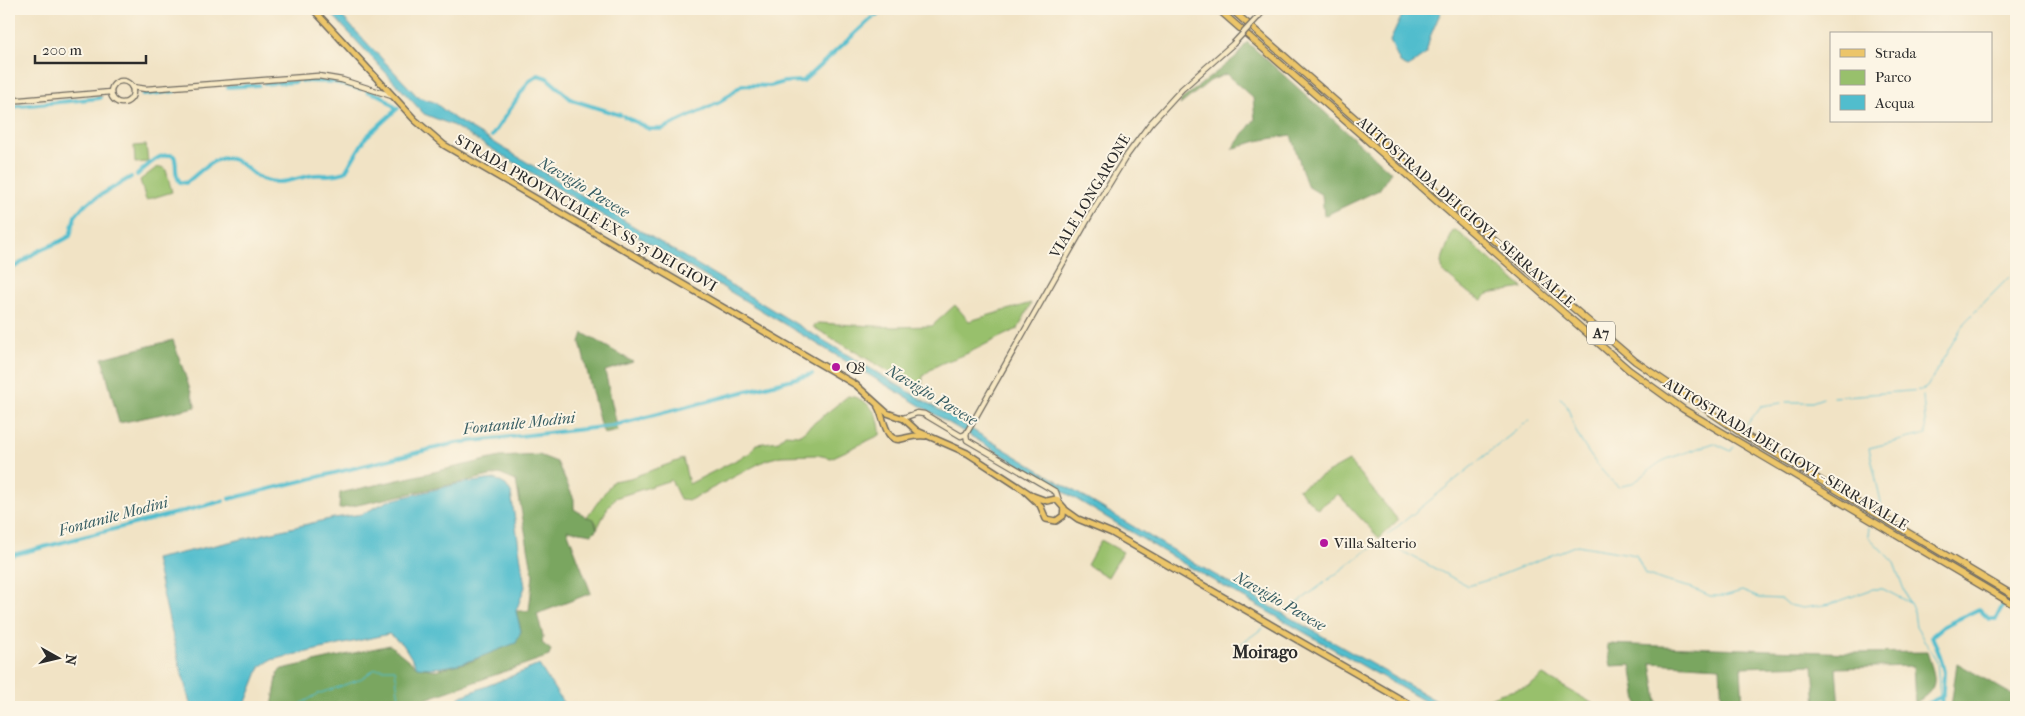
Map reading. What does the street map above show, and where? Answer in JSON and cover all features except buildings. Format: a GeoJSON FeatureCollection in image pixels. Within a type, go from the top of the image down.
{"type":"FeatureCollection","features":[{"type":"Feature","properties":{"kind":"highway","name":"AUTOSTRADA DEI GIOVI - SERRAVALLE"},"geometry":{"type":"LineString","coordinates":[[1218,9],[1629,370],[1683,410],[2016,606]]}},
{"type":"Feature","properties":{"kind":"highway","name":"AUTOSTRADA DEI GIOVI - SERRAVALLE"},"geometry":{"type":"LineString","coordinates":[[1231,9],[1488,235],[1635,361],[1741,434],[2016,597]]}},
{"type":"Feature","properties":{"kind":"main road","name":"STRADA PROVINCIALE EX SS 35 DEI GIOVI"},"geometry":{"type":"LineString","coordinates":[[313,9],[424,129],[444,145],[856,385],[889,414],[901,418],[917,431],[967,453],[1025,491],[1047,501],[1053,499],[1059,501]]}},
{"type":"Feature","properties":{"kind":"main road","name":"VIALE LONGARONE"},"geometry":{"type":"LineString","coordinates":[[966,434],[1082,229],[1129,152],[1150,124],[1182,89],[1234,44],[1265,9]]}},
{"type":"Feature","properties":{"kind":"main road"},"geometry":{"type":"LineString","coordinates":[[132,87],[146,89],[314,76],[338,78],[394,96]]}},
{"type":"Feature","properties":{"kind":"main road"},"geometry":{"type":"LineString","coordinates":[[373,88],[379,80]]}},
{"type":"Feature","properties":{"kind":"main road"},"geometry":{"type":"LineString","coordinates":[[133,94],[132,87],[126,81],[118,81],[113,86],[111,92],[114,99],[120,102],[127,101],[133,94],[146,89]]}},
{"type":"Feature","properties":{"kind":"main road"},"geometry":{"type":"LineString","coordinates":[[9,101],[111,92]]}},
{"type":"Feature","properties":{"kind":"main road","name":"STRADA PROVINCIALE EX SS 35 DEI GIOVI"},"geometry":{"type":"LineString","coordinates":[[875,402],[884,417],[887,430],[893,439],[912,435],[932,437]]}},
{"type":"Feature","properties":{"kind":"main road"},"geometry":{"type":"LineString","coordinates":[[887,430],[889,421],[917,413],[924,414],[961,436],[966,434],[967,440],[1056,492],[1064,509],[1078,519],[1112,533],[1414,707]]}},
{"type":"Feature","properties":{"kind":"main road"},"geometry":{"type":"LineString","coordinates":[[903,438],[908,432],[908,424]]}},
{"type":"Feature","properties":{"kind":"main road","name":"STRADA PROVINCIALE EX SS 35 DEI GIOVI"},"geometry":{"type":"LineString","coordinates":[[1025,491],[1042,509],[1043,516],[1048,520],[1053,522],[1061,518]]}},
{"type":"Feature","properties":{"kind":"main road"},"geometry":{"type":"LineString","coordinates":[[1042,509],[1047,501]]}},
{"type":"Feature","properties":{"kind":"main road"},"geometry":{"type":"LineString","coordinates":[[1064,509],[1061,518],[1078,519]]}},
{"type":"Feature","properties":{"kind":"main road"},"geometry":{"type":"LineString","coordinates":[[1396,698],[1406,707]]}},
{"type":"Feature","properties":{"kind":"green space"},"geometry":{"type":"Polygon","coordinates":[[[1247,42],[1391,172],[1379,190],[1324,216],[1322,195],[1307,186],[1291,135],[1257,141],[1232,149],[1255,119],[1253,98],[1226,74],[1210,81],[1180,105],[1181,100],[1237,56],[1247,42]]]}},
{"type":"Feature","properties":{"kind":"green space"},"geometry":{"type":"Polygon","coordinates":[[[146,145],[148,162],[135,163],[134,146],[146,145]]]}},
{"type":"Feature","properties":{"kind":"green space"},"geometry":{"type":"Polygon","coordinates":[[[162,167],[166,170],[172,192],[146,200],[140,180],[156,168],[162,167]]]}},
{"type":"Feature","properties":{"kind":"green space"},"geometry":{"type":"Polygon","coordinates":[[[1453,230],[1457,231],[1523,288],[1488,294],[1482,300],[1470,294],[1443,272],[1441,262],[1453,230]]]}},
{"type":"Feature","properties":{"kind":"green space"},"geometry":{"type":"Polygon","coordinates":[[[1031,303],[1018,329],[935,367],[923,376],[922,391],[813,327],[818,323],[894,327],[932,326],[955,305],[969,321],[1031,303]]]}},
{"type":"Feature","properties":{"kind":"green space"},"geometry":{"type":"Polygon","coordinates":[[[583,333],[633,362],[605,371],[618,431],[604,434],[600,424],[580,342],[583,333]]]}},
{"type":"Feature","properties":{"kind":"green space"},"geometry":{"type":"Polygon","coordinates":[[[173,340],[196,407],[119,423],[102,358],[173,340]]]}},
{"type":"Feature","properties":{"kind":"green space"},"geometry":{"type":"Polygon","coordinates":[[[848,396],[862,400],[872,409],[876,414],[880,435],[831,458],[817,455],[781,456],[766,460],[690,500],[680,499],[671,480],[615,498],[608,507],[597,529],[596,522],[587,517],[613,481],[630,478],[683,459],[689,484],[750,453],[756,444],[779,441],[785,434],[799,435],[848,396]]]}},
{"type":"Feature","properties":{"kind":"green space"},"geometry":{"type":"Polygon","coordinates":[[[539,455],[557,462],[574,499],[574,509],[594,519],[597,529],[592,534],[567,530],[591,593],[537,614],[543,636],[542,643],[551,650],[549,656],[403,707],[384,707],[371,698],[344,707],[272,707],[278,672],[282,669],[390,645],[417,667],[436,670],[472,661],[493,651],[521,631],[516,611],[529,611],[533,575],[516,481],[499,474],[339,509],[340,493],[500,457],[539,455]]]}},
{"type":"Feature","properties":{"kind":"green space"},"geometry":{"type":"Polygon","coordinates":[[[1349,461],[1398,520],[1379,538],[1338,494],[1317,509],[1298,489],[1349,461]]]}},
{"type":"Feature","properties":{"kind":"green space"},"geometry":{"type":"Polygon","coordinates":[[[1101,540],[1123,552],[1108,577],[1087,565],[1101,540]]]}},
{"type":"Feature","properties":{"kind":"green space"},"geometry":{"type":"Polygon","coordinates":[[[1607,644],[1853,653],[1927,652],[1934,681],[1933,687],[1929,692],[1915,703],[1913,666],[1836,668],[1839,707],[1816,707],[1813,665],[1741,667],[1743,707],[1722,707],[1720,667],[1651,663],[1658,707],[1638,707],[1631,665],[1611,666],[1607,644]]]}},
{"type":"Feature","properties":{"kind":"green space"},"geometry":{"type":"Polygon","coordinates":[[[1957,663],[2016,697],[2013,707],[1951,707],[1957,663]]]}},
{"type":"Feature","properties":{"kind":"green space"},"geometry":{"type":"Polygon","coordinates":[[[1543,675],[1599,707],[1471,707],[1499,694],[1530,686],[1543,675]]]}},
{"type":"Feature","properties":{"kind":"water"},"geometry":{"type":"Polygon","coordinates":[[[327,9],[335,9],[418,97],[434,102],[455,119],[1189,560],[1447,707],[1435,707],[1186,565],[452,125],[424,114],[327,9]]]}},
{"type":"Feature","properties":{"kind":"water"},"geometry":{"type":"Polygon","coordinates":[[[1405,9],[1442,9],[1430,37],[1426,54],[1408,67],[1400,63],[1390,41],[1405,9]]]}},
{"type":"Feature","properties":{"kind":"water"},"geometry":{"type":"Polygon","coordinates":[[[495,479],[506,485],[511,493],[525,587],[516,611],[521,631],[516,643],[455,665],[430,668],[417,667],[404,646],[389,634],[271,660],[260,667],[244,707],[191,707],[155,559],[334,518],[362,514],[388,501],[457,484],[495,479]]]}},
{"type":"Feature","properties":{"kind":"water"},"geometry":{"type":"Polygon","coordinates":[[[539,665],[566,707],[462,707],[459,697],[539,665]]]}},
{"type":"Feature","properties":{"kind":"waterway"},"geometry":{"type":"LineString","coordinates":[[876,16],[887,9]]}},
{"type":"Feature","properties":{"kind":"waterway"},"geometry":{"type":"LineString","coordinates":[[624,116],[649,129],[662,129],[720,102],[742,85],[770,86],[784,82],[803,81],[872,18]]}},
{"type":"Feature","properties":{"kind":"waterway"},"geometry":{"type":"LineString","coordinates":[[492,136],[529,81],[538,75],[547,78],[572,100],[620,115]]}},
{"type":"Feature","properties":{"kind":"waterway"},"geometry":{"type":"LineString","coordinates":[[302,81],[334,82],[361,89]]}},
{"type":"Feature","properties":{"kind":"waterway"},"geometry":{"type":"LineString","coordinates":[[278,83],[296,82]]}},
{"type":"Feature","properties":{"kind":"waterway"},"geometry":{"type":"LineString","coordinates":[[265,84],[274,83]]}},
{"type":"Feature","properties":{"kind":"waterway"},"geometry":{"type":"LineString","coordinates":[[228,87],[259,85]]}},
{"type":"Feature","properties":{"kind":"waterway"},"geometry":{"type":"LineString","coordinates":[[143,95],[175,91]]}},
{"type":"Feature","properties":{"kind":"waterway"},"geometry":{"type":"LineString","coordinates":[[367,91],[382,96],[397,109]]}},
{"type":"Feature","properties":{"kind":"waterway"},"geometry":{"type":"LineString","coordinates":[[9,107],[100,98]]}},
{"type":"Feature","properties":{"kind":"waterway"},"geometry":{"type":"LineString","coordinates":[[137,175],[154,161],[169,155],[174,156],[178,179],[180,182],[186,183],[210,163],[224,158],[232,159],[258,177],[272,182],[284,182],[314,175],[340,174],[345,172],[366,137],[398,108]]}},
{"type":"Feature","properties":{"kind":"waterway"},"geometry":{"type":"LineString","coordinates":[[9,269],[19,265],[42,249],[70,236],[75,216],[84,205],[131,177]]}},
{"type":"Feature","properties":{"kind":"waterway"},"geometry":{"type":"LineString","coordinates":[[1833,397],[1922,390],[1927,387],[1964,323],[2016,270]]}},
{"type":"Feature","properties":{"kind":"waterway","name":"Fontanile Modini"},"geometry":{"type":"LineString","coordinates":[[229,499],[456,443],[612,426],[812,374]]}},
{"type":"Feature","properties":{"kind":"waterway"},"geometry":{"type":"LineString","coordinates":[[1879,510],[1881,502],[1869,448],[1926,434],[1923,396]]}},
{"type":"Feature","properties":{"kind":"waterway"},"geometry":{"type":"LineString","coordinates":[[1560,398],[1567,405],[1576,431],[1586,449],[1599,467],[1619,487]]}},
{"type":"Feature","properties":{"kind":"waterway"},"geometry":{"type":"LineString","coordinates":[[1786,402],[1812,402],[1823,398]]}},
{"type":"Feature","properties":{"kind":"waterway"},"geometry":{"type":"LineString","coordinates":[[1743,430],[1761,406],[1781,403]]}},
{"type":"Feature","properties":{"kind":"waterway"},"geometry":{"type":"LineString","coordinates":[[1387,535],[1529,420]]}},
{"type":"Feature","properties":{"kind":"waterway"},"geometry":{"type":"LineString","coordinates":[[1622,486],[1635,482],[1655,465],[1667,459],[1714,443],[1731,451],[1734,446]]}},
{"type":"Feature","properties":{"kind":"waterway","name":"Fontanile Modini"},"geometry":{"type":"LineString","coordinates":[[9,556],[223,501]]}},
{"type":"Feature","properties":{"kind":"waterway"},"geometry":{"type":"LineString","coordinates":[[1869,527],[1868,536],[1894,563],[1909,603]]}},
{"type":"Feature","properties":{"kind":"waterway","name":"Naviglio Pavese"},"geometry":{"type":"LineString","coordinates":[[1288,610],[1381,540],[1468,586],[1494,578]]}},
{"type":"Feature","properties":{"kind":"waterway"},"geometry":{"type":"LineString","coordinates":[[1496,577],[1577,545],[1636,555],[1645,574],[1692,588],[1710,596],[1724,596],[1742,591],[1759,598],[1782,599],[1789,605],[1803,608],[1831,604],[1873,589],[1883,589],[1910,603],[1914,612],[1916,627],[1937,661],[1940,697]]}},
{"type":"Feature","properties":{"kind":"waterway"},"geometry":{"type":"LineString","coordinates":[[1942,707],[1944,672],[1932,636],[1944,626],[1979,609],[1989,619],[1996,619],[2003,605]]}},
{"type":"Feature","properties":{"kind":"waterway"},"geometry":{"type":"LineString","coordinates":[[1238,646],[1263,628]]}},
{"type":"Feature","properties":{"kind":"waterway"},"geometry":{"type":"LineString","coordinates":[[295,707],[318,694],[359,680],[375,669],[395,669],[400,707]]}},
{"type":"Feature","properties":{"kind":"waterway"},"geometry":{"type":"LineString","coordinates":[[1920,707],[1943,696]]}},
{"type":"Feature","properties":{"kind":"place","name":"Q8"},"geometry":{"type":"Point","coordinates":[836,367]}},
{"type":"Feature","properties":{"kind":"place","name":"Villa Salterio"},"geometry":{"type":"Point","coordinates":[1324,543]}},
{"type":"Feature","properties":{"kind":"district","name":"Moirago"},"geometry":{"type":"Point","coordinates":[1265,652]}}]}
